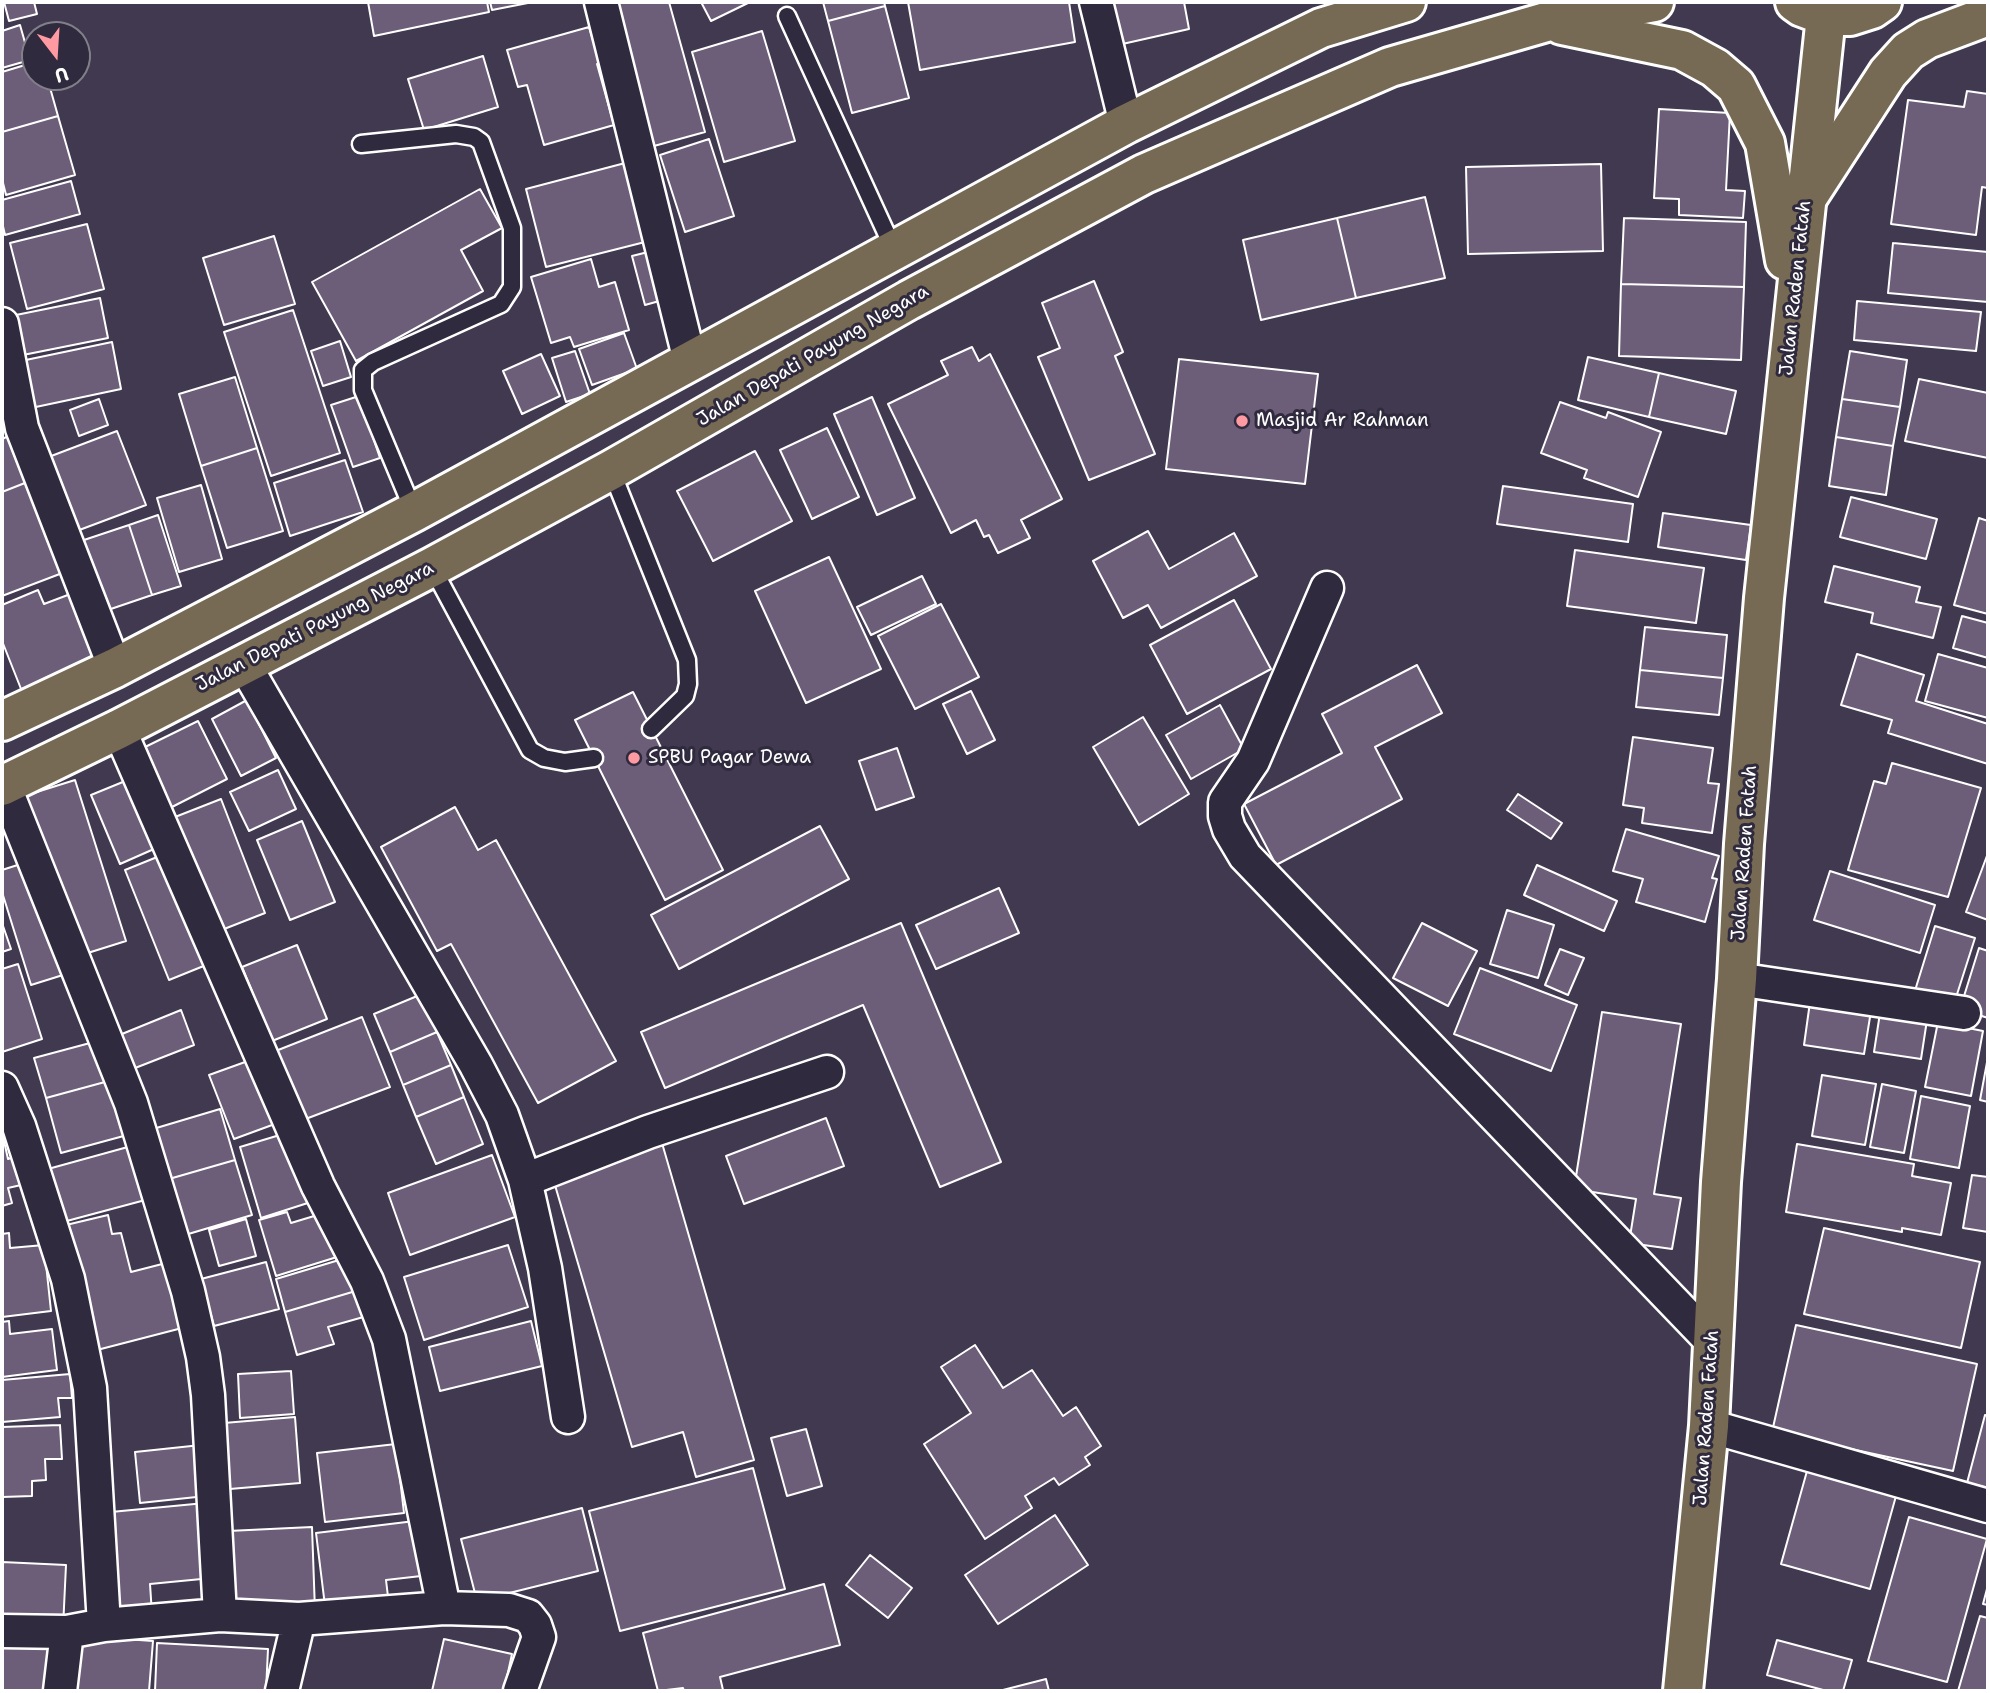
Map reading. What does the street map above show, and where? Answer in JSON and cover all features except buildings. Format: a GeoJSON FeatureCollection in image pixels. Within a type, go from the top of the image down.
{"type":"FeatureCollection","features":[{"type":"Feature","properties":{"kind":"main road"},"geometry":{"type":"LineString","coordinates":[[2,721],[115,668],[414,512],[1126,124],[1321,29],[1406,2]]}},
{"type":"Feature","properties":{"kind":"main road","name":"Jalan Depati Payung Negara"},"geometry":{"type":"LineString","coordinates":[[3,786],[432,567],[611,470],[909,300],[1144,174],[1390,68],[1546,22],[1654,2]]}},
{"type":"Feature","properties":{"kind":"main road"},"geometry":{"type":"LineString","coordinates":[[1810,9],[1850,16],[1872,9],[1882,2]]}},
{"type":"Feature","properties":{"kind":"main road","name":"Jalan Raden Fatah"},"geometry":{"type":"LineString","coordinates":[[1683,1691],[1709,1426],[1721,1182],[1764,598],[1805,201],[1810,9]]}},
{"type":"Feature","properties":{"kind":"main road"},"geometry":{"type":"LineString","coordinates":[[1805,201],[1888,74],[1908,51],[1927,39],[1988,16]]}},
{"type":"Feature","properties":{"kind":"main road"},"geometry":{"type":"LineString","coordinates":[[1546,22],[1682,50],[1715,68],[1736,86],[1765,143],[1793,307]]}},
{"type":"Feature","properties":{"kind":"street"},"geometry":{"type":"LineString","coordinates":[[601,2],[690,361]]}},
{"type":"Feature","properties":{"kind":"street"},"geometry":{"type":"LineString","coordinates":[[1096,2],[1126,124]]}},
{"type":"Feature","properties":{"kind":"street"},"geometry":{"type":"LineString","coordinates":[[2,324],[22,428],[115,668]]}},
{"type":"Feature","properties":{"kind":"street"},"geometry":{"type":"LineString","coordinates":[[1327,588],[1254,761],[1225,802],[1229,829],[1245,856],[1714,1345]]}},
{"type":"Feature","properties":{"kind":"street"},"geometry":{"type":"LineString","coordinates":[[244,664],[476,1065],[502,1115],[525,1180],[545,1268],[568,1418]]}},
{"type":"Feature","properties":{"kind":"street"},"geometry":{"type":"LineString","coordinates":[[119,729],[318,1186],[367,1281],[389,1339],[444,1608]]}},
{"type":"Feature","properties":{"kind":"street"},"geometry":{"type":"LineString","coordinates":[[3,786],[131,1103],[188,1291],[203,1357],[208,1395],[220,1615]]}},
{"type":"Feature","properties":{"kind":"street"},"geometry":{"type":"LineString","coordinates":[[1737,979],[1964,1013]]}},
{"type":"Feature","properties":{"kind":"street"},"geometry":{"type":"LineString","coordinates":[[525,1180],[648,1132],[827,1072]]}},
{"type":"Feature","properties":{"kind":"street"},"geometry":{"type":"LineString","coordinates":[[2,1088],[19,1126],[68,1279],[90,1388],[104,1625]]}},
{"type":"Feature","properties":{"kind":"street"},"geometry":{"type":"LineString","coordinates":[[1709,1426],[1988,1506]]}},
{"type":"Feature","properties":{"kind":"street"},"geometry":{"type":"LineString","coordinates":[[2,1630],[67,1632],[104,1625],[220,1615],[299,1619],[444,1608],[509,1610],[528,1616],[539,1637],[520,1691]]}},
{"type":"Feature","properties":{"kind":"street"},"geometry":{"type":"LineString","coordinates":[[282,1691],[299,1619]]}},
{"type":"Feature","properties":{"kind":"street"},"geometry":{"type":"LineString","coordinates":[[60,1691],[67,1632]]}},
{"type":"Feature","properties":{"kind":"lane"},"geometry":{"type":"LineString","coordinates":[[787,16],[894,250]]}},
{"type":"Feature","properties":{"kind":"lane"},"geometry":{"type":"LineString","coordinates":[[362,144],[456,134],[474,137],[481,142],[512,228],[512,287],[501,304],[373,362],[363,370],[363,390],[414,512]]}},
{"type":"Feature","properties":{"kind":"lane"},"geometry":{"type":"LineString","coordinates":[[611,470],[687,660],[688,684],[685,696],[651,729]]}},
{"type":"Feature","properties":{"kind":"lane"},"geometry":{"type":"LineString","coordinates":[[432,567],[530,750],[544,758],[565,762],[594,758]]}},
{"type":"Feature","properties":{"kind":"place","name":"Masjid Ar Rahman"},"geometry":{"type":"Point","coordinates":[1242,421]}},
{"type":"Feature","properties":{"kind":"place","name":"SPBU Pagar Dewa"},"geometry":{"type":"Point","coordinates":[634,758]}}]}
